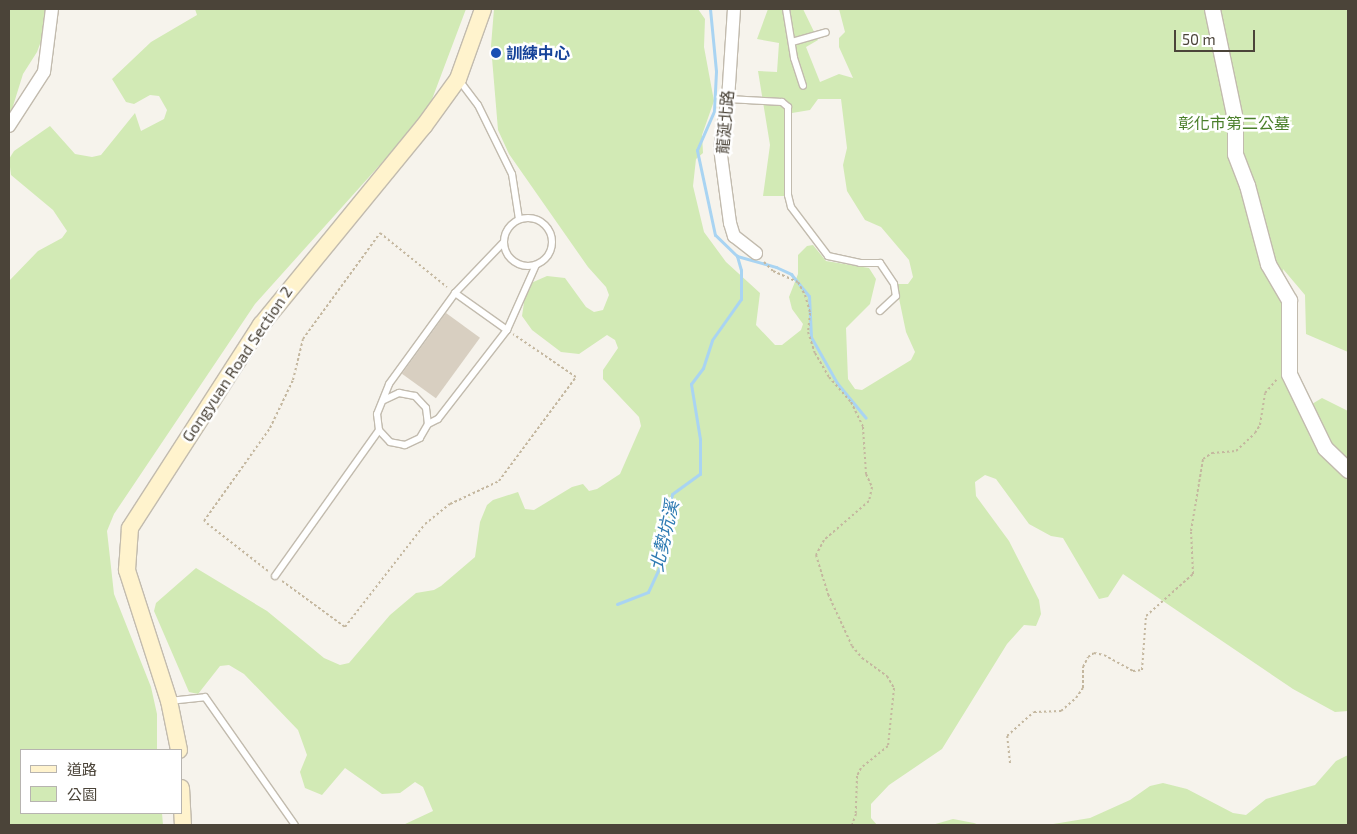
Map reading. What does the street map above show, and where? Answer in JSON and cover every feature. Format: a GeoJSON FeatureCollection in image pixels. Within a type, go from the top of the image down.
{"type":"FeatureCollection","features":[{"type":"Feature","properties":{"kind":"main road","name":"Gongyuan Road Section 2"},"geometry":{"type":"LineString","coordinates":[[179,749],[169,701],[126,570],[130,528],[261,325],[424,126],[458,80],[483,9]]}},
{"type":"Feature","properties":{"kind":"main road"},"geometry":{"type":"LineString","coordinates":[[182,806],[183,825]]}},
{"type":"Feature","properties":{"kind":"street"},"geometry":{"type":"LineString","coordinates":[[9,126],[44,72],[52,9]]}},
{"type":"Feature","properties":{"kind":"street","name":"龍涎北路"},"geometry":{"type":"LineString","coordinates":[[734,9],[728,99],[720,148],[730,223],[734,236],[756,253]]}},
{"type":"Feature","properties":{"kind":"street"},"geometry":{"type":"LineString","coordinates":[[1212,9],[1235,119],[1235,154],[1247,185],[1268,264],[1289,300],[1290,374],[1325,448],[1348,470]]}},
{"type":"Feature","properties":{"kind":"lane"},"geometry":{"type":"LineString","coordinates":[[786,9],[803,86]]}},
{"type":"Feature","properties":{"kind":"lane"},"geometry":{"type":"LineString","coordinates":[[792,42],[826,32]]}},
{"type":"Feature","properties":{"kind":"lane"},"geometry":{"type":"LineString","coordinates":[[458,80],[478,105],[512,174],[519,220]]}},
{"type":"Feature","properties":{"kind":"lane"},"geometry":{"type":"LineString","coordinates":[[728,99],[782,102],[788,107],[788,195],[792,207],[828,256],[860,263],[880,263],[894,284],[896,296],[880,311]]}},
{"type":"Feature","properties":{"kind":"lane"},"geometry":{"type":"LineString","coordinates":[[534,219],[547,227],[552,241],[548,256],[536,265],[507,330],[438,418],[428,424],[420,438],[405,445],[390,442],[379,430],[377,414],[389,384],[455,293],[503,243],[507,229],[519,220],[534,219]]}},
{"type":"Feature","properties":{"kind":"lane"},"geometry":{"type":"LineString","coordinates":[[503,243],[509,257],[515,262],[521,266],[536,265]]}},
{"type":"Feature","properties":{"kind":"lane"},"geometry":{"type":"LineString","coordinates":[[455,293],[507,330]]}},
{"type":"Feature","properties":{"kind":"lane"},"geometry":{"type":"LineString","coordinates":[[384,400],[399,393],[415,396],[426,408],[428,424]]}},
{"type":"Feature","properties":{"kind":"lane"},"geometry":{"type":"LineString","coordinates":[[275,576],[379,430]]}},
{"type":"Feature","properties":{"kind":"lane"},"geometry":{"type":"LineString","coordinates":[[169,701],[205,696],[295,825]]}},
{"type":"Feature","properties":{"kind":"path"},"geometry":{"type":"LineString","coordinates":[[455,293],[380,233],[303,339],[293,380],[270,428],[204,521],[345,627],[425,524],[450,504],[499,481],[576,377],[507,330]]}},
{"type":"Feature","properties":{"kind":"path"},"geometry":{"type":"LineString","coordinates":[[756,253],[773,271],[791,278],[801,288],[809,303],[808,332],[815,353],[829,377],[851,402],[863,427],[866,474],[872,487],[869,500],[824,540],[816,555],[828,594],[852,646],[862,658],[887,676],[894,688],[888,746],[862,768],[857,776],[856,814],[852,825]]}},
{"type":"Feature","properties":{"kind":"path"},"geometry":{"type":"LineString","coordinates":[[1010,763],[1007,736],[1034,712],[1061,711],[1076,698],[1083,688],[1083,667],[1088,658],[1094,653],[1104,655],[1133,671],[1142,670],[1146,616],[1193,574],[1190,531],[1203,459],[1212,453],[1236,451],[1255,433],[1260,425],[1265,393],[1274,379],[1290,374]]}},
{"type":"Feature","properties":{"kind":"green space"},"geometry":{"type":"Polygon","coordinates":[[[9,9],[47,9],[46,28],[37,52],[23,74],[9,119],[9,9]]]}},
{"type":"Feature","properties":{"kind":"green space"},"geometry":{"type":"Polygon","coordinates":[[[195,9],[466,9],[431,102],[422,118],[255,304],[114,514],[107,531],[114,594],[151,687],[157,714],[157,749],[20,749],[20,814],[162,814],[163,825],[9,825],[9,281],[38,251],[62,238],[67,231],[53,210],[11,175],[9,159],[14,151],[50,126],[75,154],[92,157],[101,155],[135,113],[141,131],[164,119],[167,110],[159,96],[150,95],[134,104],[126,102],[112,79],[151,42],[197,15],[195,9]]]}},
{"type":"Feature","properties":{"kind":"green space","name":"彰化市第二公墓"},"geometry":{"type":"Polygon","coordinates":[[[494,9],[698,9],[705,19],[704,47],[714,101],[702,135],[703,153],[696,159],[693,186],[704,232],[726,262],[760,293],[756,325],[775,345],[782,345],[801,330],[803,324],[792,309],[789,297],[798,274],[798,255],[807,246],[813,245],[826,261],[869,268],[876,279],[870,304],[846,328],[848,379],[855,389],[862,390],[911,360],[915,352],[906,332],[896,284],[908,284],[913,277],[909,260],[881,227],[865,220],[847,191],[843,165],[847,148],[841,99],[818,99],[810,110],[786,114],[788,196],[763,196],[770,145],[758,71],[777,72],[779,43],[757,39],[768,9],[803,9],[818,40],[806,47],[820,82],[839,74],[853,78],[839,47],[839,38],[845,32],[839,9],[1348,9],[1348,352],[1306,334],[1305,295],[1283,269],[1291,385],[1310,437],[1348,480],[1348,711],[1335,712],[1293,689],[1123,574],[1108,597],[1099,599],[1063,538],[1051,536],[1029,524],[996,479],[985,475],[975,482],[976,496],[1009,541],[1039,600],[1041,614],[1036,626],[1024,625],[1007,644],[942,749],[889,785],[871,804],[871,818],[877,825],[403,825],[433,811],[423,787],[415,782],[400,793],[382,794],[345,768],[322,795],[305,788],[300,772],[307,755],[298,730],[244,674],[229,665],[220,666],[198,694],[189,692],[154,611],[156,603],[196,568],[267,611],[324,658],[340,665],[349,663],[390,615],[416,593],[434,590],[441,586],[475,557],[480,522],[487,505],[493,500],[518,492],[525,509],[534,510],[572,487],[583,484],[589,491],[597,489],[620,474],[641,426],[639,417],[603,379],[603,370],[618,348],[615,340],[607,335],[579,354],[561,352],[532,330],[522,316],[526,289],[531,283],[547,276],[565,278],[586,307],[594,312],[603,310],[609,295],[606,287],[588,267],[509,154],[498,130],[491,46],[494,9]]]}},
{"type":"Feature","properties":{"kind":"green space"},"geometry":{"type":"Polygon","coordinates":[[[1322,398],[1348,411],[1348,459],[1333,446],[1307,407],[1322,398]]]}},
{"type":"Feature","properties":{"kind":"green space"},"geometry":{"type":"Polygon","coordinates":[[[1348,755],[1348,825],[1047,825],[1090,818],[1130,800],[1150,786],[1163,783],[1187,789],[1233,813],[1246,815],[1266,799],[1315,785],[1336,761],[1348,755]]]}},
{"type":"Feature","properties":{"kind":"green space"},"geometry":{"type":"Polygon","coordinates":[[[953,819],[974,823],[979,825],[932,825],[953,819]]]}},
{"type":"Feature","properties":{"kind":"building"},"geometry":{"type":"Polygon","coordinates":[[[446,313],[480,338],[436,398],[402,374],[446,313]]]}},
{"type":"Feature","properties":{"kind":"waterway","name":"北勢坑溪"},"geometry":{"type":"LineString","coordinates":[[617,604],[648,592],[660,566],[665,519],[672,494],[700,474],[700,439],[691,384],[703,368],[712,340],[741,299],[741,270],[737,256],[715,235],[697,150],[714,111],[716,71],[710,9]]}},
{"type":"Feature","properties":{"kind":"waterway"},"geometry":{"type":"LineString","coordinates":[[737,256],[776,267],[791,274],[809,296],[811,337],[837,383],[866,418]]}},
{"type":"Feature","properties":{"kind":"place","name":"訓練中心"},"geometry":{"type":"Point","coordinates":[496,53]}}]}
